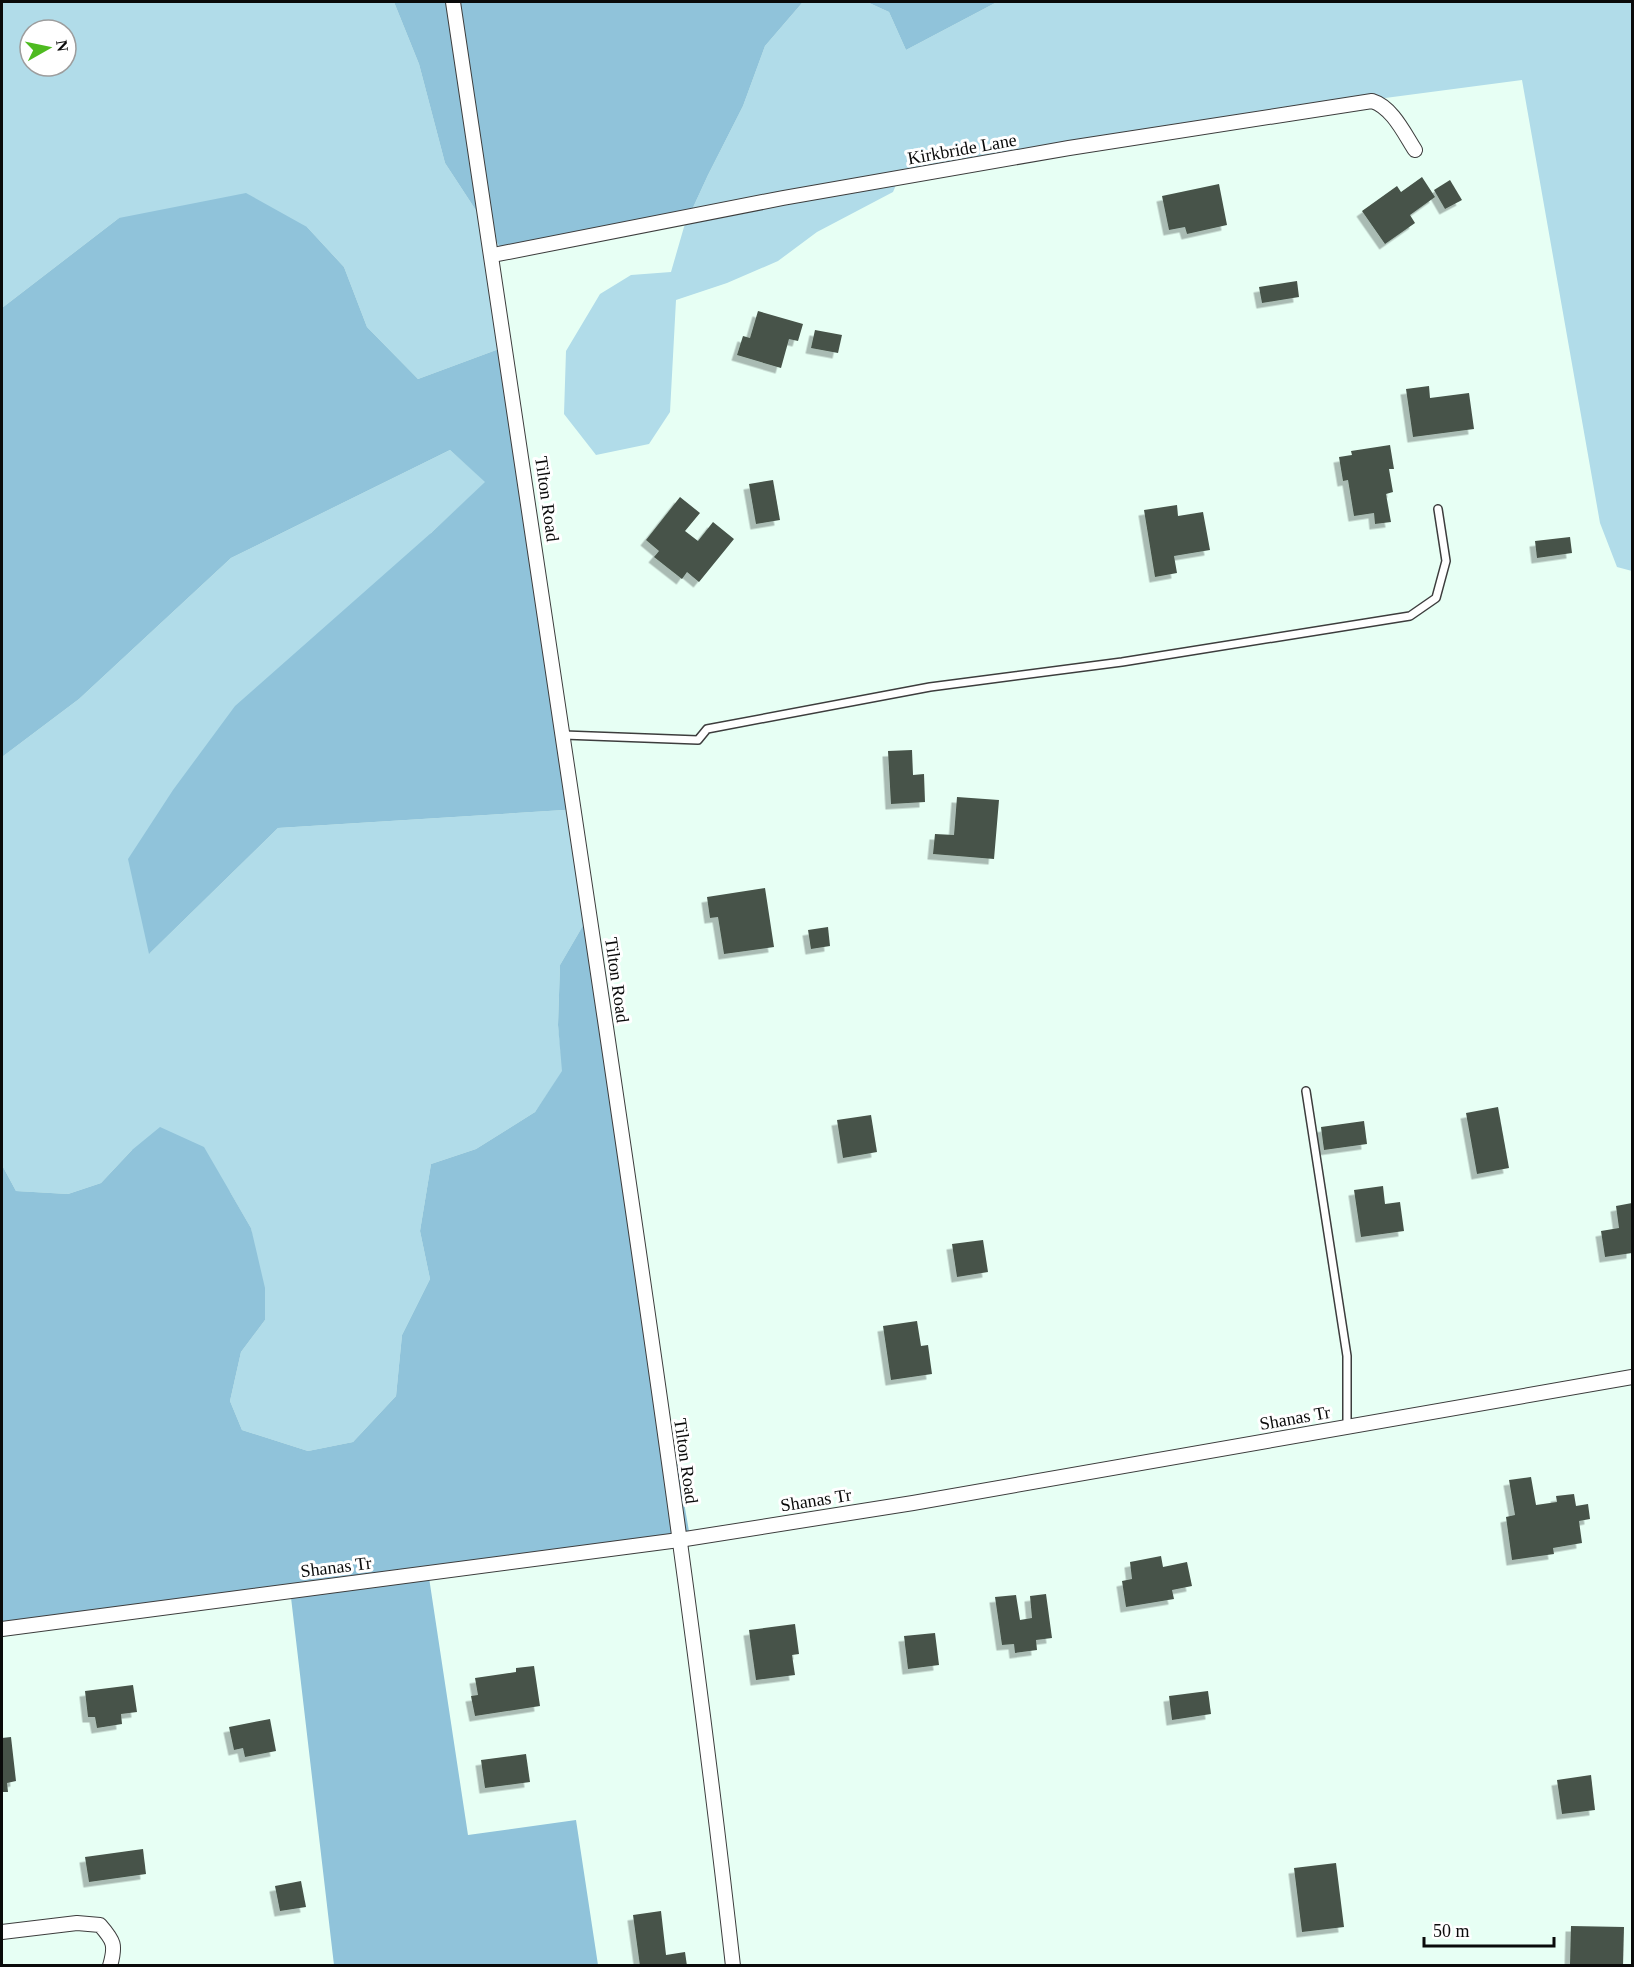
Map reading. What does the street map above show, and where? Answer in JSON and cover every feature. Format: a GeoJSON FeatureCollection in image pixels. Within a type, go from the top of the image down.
{"type":"FeatureCollection","features":[{"type":"Feature","properties":{"kind":"street","name":"Tilton Road"},"geometry":{"type":"LineString","coordinates":[[453,2],[564,735],[679,1540],[733,1965]]}},
{"type":"Feature","properties":{"kind":"street","name":"Kirkbride Lane"},"geometry":{"type":"LineString","coordinates":[[493,255],[852,186],[1070,148],[1372,100],[1380,103],[1392,115],[1415,150]]}},
{"type":"Feature","properties":{"kind":"street","name":"Shanas Tr"},"geometry":{"type":"LineString","coordinates":[[2,1629],[679,1540],[913,1503],[1632,1377]]}},
{"type":"Feature","properties":{"kind":"street"},"geometry":{"type":"LineString","coordinates":[[2,1932],[77,1923],[99,1925],[111,1939],[115,1950],[110,1965]]}},
{"type":"Feature","properties":{"kind":"lane"},"geometry":{"type":"LineString","coordinates":[[564,735],[698,740],[707,729],[930,687],[1122,662],[1410,616],[1436,598],[1446,561],[1438,509]]}},
{"type":"Feature","properties":{"kind":"lane"},"geometry":{"type":"LineString","coordinates":[[1305,1091],[1347,1356],[1347,1427]]}},
{"type":"Feature","properties":{"kind":"shaded area"},"geometry":{"type":"Polygon","coordinates":[[[2,2],[394,2],[419,64],[445,163],[500,247],[493,248],[507,346],[418,379],[367,327],[344,267],[307,227],[119,218],[2,308],[2,2]]]}},
{"type":"Feature","properties":{"kind":"shaded area"},"geometry":{"type":"Polygon","coordinates":[[[394,2],[808,2],[802,3],[765,46],[743,106],[690,214],[500,247],[445,163],[419,64],[394,2]]]}},
{"type":"Feature","properties":{"kind":"shaded area"},"geometry":{"type":"Polygon","coordinates":[[[867,2],[889,12],[906,50],[997,2],[1632,2],[1632,571],[1617,567],[1600,523],[1522,80],[1294,110],[899,178],[893,192],[817,232],[778,261],[727,283],[676,300],[670,412],[649,444],[596,455],[564,414],[566,351],[600,294],[631,275],[671,272],[684,227],[743,106],[765,46],[802,3],[867,2]]]}},
{"type":"Feature","properties":{"kind":"shaded area"},"geometry":{"type":"Polygon","coordinates":[[[867,2],[997,2],[906,50],[889,12],[867,2]]]}},
{"type":"Feature","properties":{"kind":"shaded area"},"geometry":{"type":"Polygon","coordinates":[[[246,193],[307,227],[344,267],[367,327],[418,379],[507,346],[580,809],[278,828],[149,954],[128,859],[173,790],[235,706],[431,533],[485,482],[450,450],[231,558],[79,699],[2,757],[2,308],[119,218],[246,193]]]}},
{"type":"Feature","properties":{"kind":"shaded area"},"geometry":{"type":"Polygon","coordinates":[[[450,450],[486,482],[431,533],[149,954],[278,828],[580,809],[595,905],[560,965],[558,1025],[563,1071],[535,1112],[476,1149],[431,1164],[420,1231],[430,1279],[402,1335],[396,1396],[353,1442],[308,1451],[242,1430],[230,1401],[241,1352],[265,1320],[251,1228],[230,1192],[132,1150],[101,1183],[68,1194],[16,1191],[2,1165],[2,757],[79,699],[231,558],[450,450]]]}},
{"type":"Feature","properties":{"kind":"shaded area"},"geometry":{"type":"Polygon","coordinates":[[[595,905],[636,1227],[690,1537],[428,1571],[468,1835],[576,1820],[598,1965],[334,1965],[290,1589],[2,1631],[2,1165],[16,1191],[68,1194],[101,1183],[132,1150],[160,1127],[204,1147],[251,1228],[265,1288],[265,1320],[241,1352],[230,1401],[242,1430],[308,1451],[353,1442],[396,1396],[402,1335],[430,1279],[420,1231],[431,1164],[476,1149],[535,1112],[562,1071],[558,1025],[560,965],[595,905]]]}},
{"type":"Feature","properties":{"kind":"building"},"geometry":{"type":"Polygon","coordinates":[[[1422,177],[1435,197],[1410,215],[1415,223],[1385,244],[1362,211],[1397,186],[1401,192],[1422,177]]]}},
{"type":"Feature","properties":{"kind":"building"},"geometry":{"type":"Polygon","coordinates":[[[1450,180],[1462,200],[1445,209],[1434,190],[1450,180]]]}},
{"type":"Feature","properties":{"kind":"building"},"geometry":{"type":"Polygon","coordinates":[[[1219,184],[1227,225],[1187,234],[1185,227],[1169,230],[1162,196],[1219,184]]]}},
{"type":"Feature","properties":{"kind":"building"},"geometry":{"type":"Polygon","coordinates":[[[1297,281],[1299,297],[1262,303],[1259,287],[1297,281]]]}},
{"type":"Feature","properties":{"kind":"building"},"geometry":{"type":"Polygon","coordinates":[[[758,311],[803,324],[798,341],[789,339],[781,368],[737,355],[743,336],[750,338],[758,311]]]}},
{"type":"Feature","properties":{"kind":"building"},"geometry":{"type":"Polygon","coordinates":[[[815,330],[842,335],[838,353],[811,348],[815,330]]]}},
{"type":"Feature","properties":{"kind":"building"},"geometry":{"type":"Polygon","coordinates":[[[1429,386],[1430,398],[1469,393],[1474,429],[1413,437],[1406,389],[1429,386]]]}},
{"type":"Feature","properties":{"kind":"building"},"geometry":{"type":"Polygon","coordinates":[[[1390,445],[1394,469],[1389,469],[1393,492],[1386,494],[1391,522],[1375,524],[1374,513],[1354,516],[1348,480],[1343,481],[1339,457],[1352,455],[1351,451],[1390,445]]]}},
{"type":"Feature","properties":{"kind":"building"},"geometry":{"type":"Polygon","coordinates":[[[773,480],[780,520],[756,524],[749,484],[773,480]]]}},
{"type":"Feature","properties":{"kind":"building"},"geometry":{"type":"Polygon","coordinates":[[[680,497],[700,513],[685,531],[698,541],[713,522],[734,539],[699,582],[687,572],[682,579],[654,557],[659,551],[646,540],[680,497]]]}},
{"type":"Feature","properties":{"kind":"building"},"geometry":{"type":"Polygon","coordinates":[[[1177,505],[1178,516],[1203,512],[1210,550],[1174,556],[1177,573],[1155,577],[1144,510],[1177,505]]]}},
{"type":"Feature","properties":{"kind":"building"},"geometry":{"type":"Polygon","coordinates":[[[1570,537],[1572,553],[1537,558],[1535,541],[1570,537]]]}},
{"type":"Feature","properties":{"kind":"building"},"geometry":{"type":"Polygon","coordinates":[[[912,750],[913,775],[924,774],[925,802],[891,804],[888,751],[912,750]]]}},
{"type":"Feature","properties":{"kind":"building"},"geometry":{"type":"Polygon","coordinates":[[[957,797],[999,800],[994,859],[933,854],[935,834],[954,835],[957,797]]]}},
{"type":"Feature","properties":{"kind":"building"},"geometry":{"type":"Polygon","coordinates":[[[765,888],[774,947],[724,954],[718,917],[710,918],[707,897],[765,888]]]}},
{"type":"Feature","properties":{"kind":"building"},"geometry":{"type":"Polygon","coordinates":[[[828,927],[830,946],[811,949],[808,930],[828,927]]]}},
{"type":"Feature","properties":{"kind":"building"},"geometry":{"type":"Polygon","coordinates":[[[1498,1107],[1509,1168],[1477,1174],[1466,1113],[1498,1107]]]}},
{"type":"Feature","properties":{"kind":"building"},"geometry":{"type":"Polygon","coordinates":[[[871,1115],[877,1152],[843,1158],[837,1120],[871,1115]]]}},
{"type":"Feature","properties":{"kind":"building"},"geometry":{"type":"Polygon","coordinates":[[[1364,1121],[1367,1144],[1324,1150],[1321,1127],[1364,1121]]]}},
{"type":"Feature","properties":{"kind":"building"},"geometry":{"type":"Polygon","coordinates":[[[1383,1186],[1385,1204],[1400,1202],[1404,1231],[1361,1237],[1354,1190],[1383,1186]]]}},
{"type":"Feature","properties":{"kind":"building"},"geometry":{"type":"Polygon","coordinates":[[[1632,1203],[1632,1253],[1605,1257],[1601,1231],[1619,1228],[1616,1206],[1632,1203]]]}},
{"type":"Feature","properties":{"kind":"building"},"geometry":{"type":"Polygon","coordinates":[[[983,1240],[988,1272],[957,1277],[952,1244],[983,1240]]]}},
{"type":"Feature","properties":{"kind":"building"},"geometry":{"type":"Polygon","coordinates":[[[917,1321],[921,1346],[928,1345],[932,1374],[891,1380],[883,1326],[917,1321]]]}},
{"type":"Feature","properties":{"kind":"building"},"geometry":{"type":"Polygon","coordinates":[[[1531,1477],[1536,1505],[1557,1502],[1556,1496],[1574,1494],[1576,1506],[1588,1504],[1590,1519],[1579,1521],[1582,1543],[1553,1548],[1554,1554],[1512,1560],[1506,1517],[1515,1515],[1509,1480],[1531,1477]]]}},
{"type":"Feature","properties":{"kind":"building"},"geometry":{"type":"Polygon","coordinates":[[[1161,1556],[1163,1567],[1187,1562],[1192,1586],[1172,1590],[1174,1599],[1126,1607],[1122,1581],[1132,1579],[1130,1562],[1161,1556]]]}},
{"type":"Feature","properties":{"kind":"building"},"geometry":{"type":"Polygon","coordinates":[[[1046,1594],[1052,1638],[1036,1640],[1037,1650],[1015,1653],[1014,1644],[1002,1645],[995,1597],[1016,1595],[1020,1620],[1032,1618],[1030,1596],[1046,1594]]]}},
{"type":"Feature","properties":{"kind":"building"},"geometry":{"type":"Polygon","coordinates":[[[795,1624],[799,1654],[792,1655],[795,1675],[756,1680],[749,1630],[795,1624]]]}},
{"type":"Feature","properties":{"kind":"building"},"geometry":{"type":"Polygon","coordinates":[[[935,1633],[939,1665],[908,1669],[904,1636],[935,1633]]]}},
{"type":"Feature","properties":{"kind":"building"},"geometry":{"type":"Polygon","coordinates":[[[534,1666],[540,1706],[475,1716],[471,1696],[478,1695],[475,1678],[516,1672],[516,1668],[534,1666]]]}},
{"type":"Feature","properties":{"kind":"building"},"geometry":{"type":"Polygon","coordinates":[[[133,1685],[137,1712],[121,1714],[122,1724],[97,1728],[95,1717],[88,1717],[85,1691],[133,1685]]]}},
{"type":"Feature","properties":{"kind":"building"},"geometry":{"type":"Polygon","coordinates":[[[1208,1691],[1211,1714],[1172,1720],[1169,1696],[1208,1691]]]}},
{"type":"Feature","properties":{"kind":"building"},"geometry":{"type":"Polygon","coordinates":[[[270,1719],[276,1751],[245,1757],[243,1748],[234,1750],[229,1727],[270,1719]]]}},
{"type":"Feature","properties":{"kind":"building"},"geometry":{"type":"Polygon","coordinates":[[[11,1737],[16,1781],[7,1783],[8,1792],[2,1792],[2,1738],[11,1737]]]}},
{"type":"Feature","properties":{"kind":"building"},"geometry":{"type":"Polygon","coordinates":[[[526,1754],[530,1782],[485,1788],[481,1760],[526,1754]]]}},
{"type":"Feature","properties":{"kind":"building"},"geometry":{"type":"Polygon","coordinates":[[[1591,1775],[1595,1810],[1562,1814],[1557,1780],[1591,1775]]]}},
{"type":"Feature","properties":{"kind":"building"},"geometry":{"type":"Polygon","coordinates":[[[143,1849],[146,1874],[89,1882],[85,1857],[143,1849]]]}},
{"type":"Feature","properties":{"kind":"building"},"geometry":{"type":"Polygon","coordinates":[[[1336,1863],[1344,1927],[1302,1932],[1294,1868],[1336,1863]]]}},
{"type":"Feature","properties":{"kind":"building"},"geometry":{"type":"Polygon","coordinates":[[[301,1881],[306,1907],[280,1911],[275,1886],[301,1881]]]}},
{"type":"Feature","properties":{"kind":"building"},"geometry":{"type":"Polygon","coordinates":[[[661,1911],[666,1955],[685,1952],[687,1966],[640,1966],[633,1915],[661,1911]]]}},
{"type":"Feature","properties":{"kind":"building"},"geometry":{"type":"Polygon","coordinates":[[[1571,1926],[1624,1927],[1623,1966],[1570,1964],[1571,1926]]]}}]}
